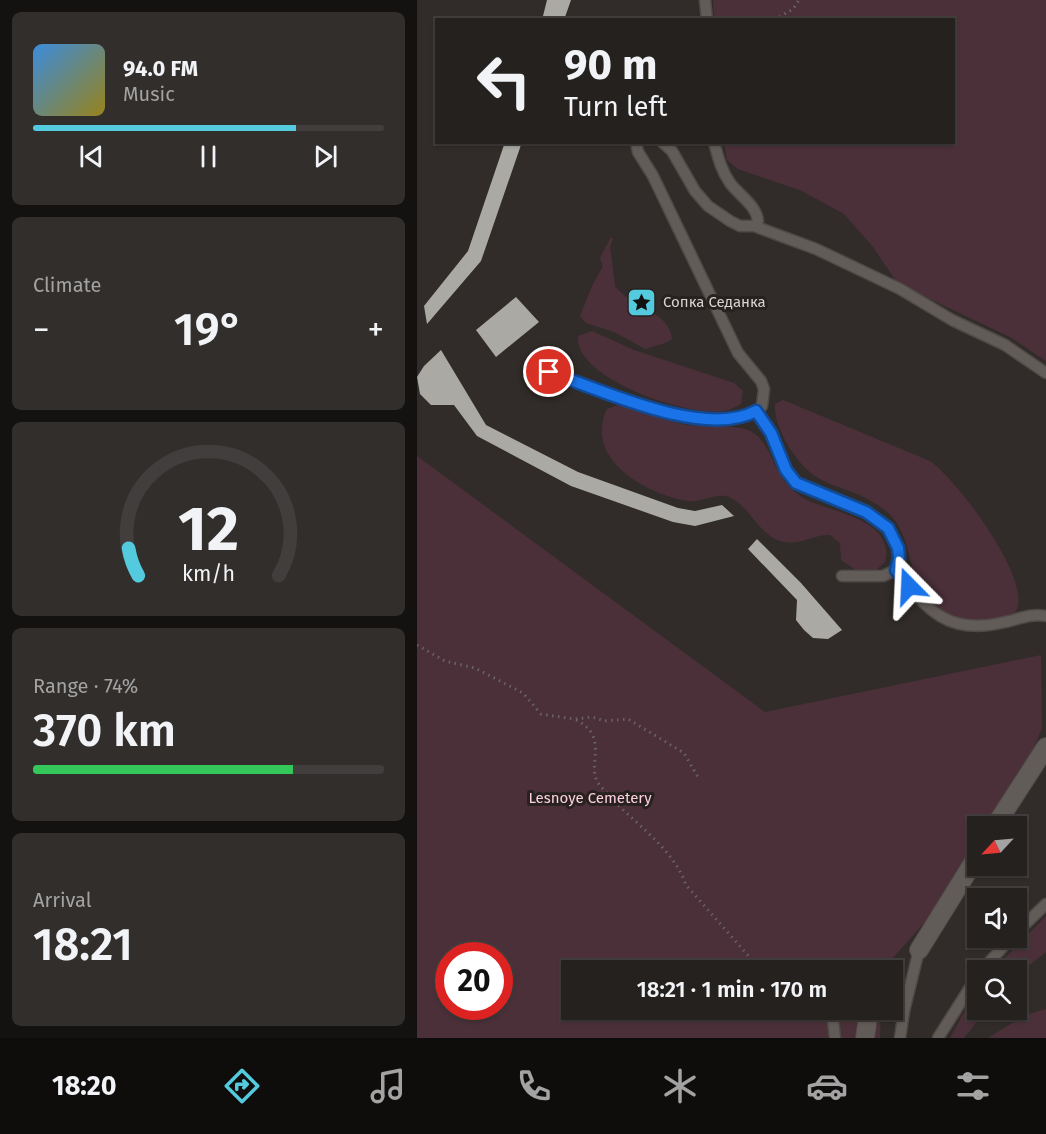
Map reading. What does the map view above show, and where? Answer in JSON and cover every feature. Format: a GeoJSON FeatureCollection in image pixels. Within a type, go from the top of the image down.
{"type":"FeatureCollection","features":[{"type":"Feature","properties":{"kind":"street"},"geometry":{"type":"LineString","coordinates":[[1001,816],[1046,747]]}},
{"type":"Feature","properties":{"kind":"street"},"geometry":{"type":"LineString","coordinates":[[919,950],[967,873]]}},
{"type":"Feature","properties":{"kind":"street"},"geometry":{"type":"LineString","coordinates":[[865,1038],[868,1020]]}},
{"type":"Feature","properties":{"kind":"lane"},"geometry":{"type":"LineString","coordinates":[[705,0],[707,18]]}},
{"type":"Feature","properties":{"kind":"lane"},"geometry":{"type":"LineString","coordinates":[[549,372],[684,417],[732,421],[762,406],[764,389],[738,353],[653,176],[638,152],[636,144]]}},
{"type":"Feature","properties":{"kind":"lane"},"geometry":{"type":"LineString","coordinates":[[664,144],[672,151],[695,191],[708,206],[739,226],[754,226],[816,249],[900,289],[952,320],[1005,345],[1046,373]]}},
{"type":"Feature","properties":{"kind":"lane"},"geometry":{"type":"LineString","coordinates":[[715,144],[721,168],[731,184],[757,212],[758,221],[754,226]]}},
{"type":"Feature","properties":{"kind":"lane"},"geometry":{"type":"LineString","coordinates":[[756,411],[771,433],[786,470],[796,483],[866,512],[888,528],[898,548],[899,558],[896,570]]}},
{"type":"Feature","properties":{"kind":"lane"},"geometry":{"type":"LineString","coordinates":[[842,576],[883,576],[896,570]]}},
{"type":"Feature","properties":{"kind":"lane"},"geometry":{"type":"LineString","coordinates":[[896,570],[929,609],[949,622],[961,626],[991,625],[1028,616],[1046,616]]}},
{"type":"Feature","properties":{"kind":"lane"},"geometry":{"type":"LineString","coordinates":[[1027,922],[1046,904]]}},
{"type":"Feature","properties":{"kind":"lane"},"geometry":{"type":"LineString","coordinates":[[991,960],[1002,948]]}},
{"type":"Feature","properties":{"kind":"lane"},"geometry":{"type":"LineString","coordinates":[[900,1038],[919,950]]}},
{"type":"Feature","properties":{"kind":"lane"},"geometry":{"type":"LineString","coordinates":[[938,1038],[967,992]]}},
{"type":"Feature","properties":{"kind":"lane"},"geometry":{"type":"LineString","coordinates":[[833,1020],[835,1038]]}},
{"type":"Feature","properties":{"kind":"path"},"geometry":{"type":"LineString","coordinates":[[777,18],[793,9],[799,0]]}},
{"type":"Feature","properties":{"kind":"path"},"geometry":{"type":"LineString","coordinates":[[417,645],[445,661],[475,668],[523,693],[541,714],[574,719],[592,717],[605,721],[628,719],[684,753],[699,779]]}},
{"type":"Feature","properties":{"kind":"path"},"geometry":{"type":"LineString","coordinates":[[574,719],[588,728],[595,741],[595,780],[614,805],[662,849],[681,872],[686,885],[752,960]]}},
{"type":"Feature","properties":{"kind":"green space"},"geometry":{"type":"Polygon","coordinates":[[[713,0],[1046,0],[1046,361],[1010,337],[898,284],[873,247],[844,214],[802,191],[738,169],[727,160],[724,144],[955,144],[955,18],[714,18],[713,0]]]}},
{"type":"Feature","properties":{"kind":"green space"},"geometry":{"type":"Polygon","coordinates":[[[611,237],[613,239],[610,246],[615,286],[629,299],[657,315],[664,322],[670,330],[672,339],[665,343],[645,349],[614,332],[586,323],[580,316],[603,266],[600,258],[611,237]]]}},
{"type":"Feature","properties":{"kind":"green space"},"geometry":{"type":"Polygon","coordinates":[[[592,331],[634,350],[734,383],[743,391],[741,404],[726,411],[708,411],[686,408],[636,392],[594,367],[582,352],[578,336],[592,331]]]}},
{"type":"Feature","properties":{"kind":"green space"},"geometry":{"type":"Polygon","coordinates":[[[783,400],[930,461],[943,472],[977,513],[1008,564],[1017,587],[1018,605],[1010,617],[987,621],[963,619],[948,614],[932,603],[915,576],[902,532],[894,519],[881,507],[866,498],[818,478],[797,459],[786,442],[776,419],[775,404],[783,400]]]}},
{"type":"Feature","properties":{"kind":"green space"},"geometry":{"type":"Polygon","coordinates":[[[621,404],[682,424],[750,431],[765,445],[786,483],[795,492],[807,500],[859,519],[881,536],[886,547],[885,562],[876,570],[856,570],[841,560],[840,543],[830,535],[791,543],[785,542],[768,535],[737,501],[729,497],[719,496],[688,501],[655,491],[638,482],[623,472],[611,458],[604,444],[602,427],[607,409],[621,404]]]}},
{"type":"Feature","properties":{"kind":"green space","name":"Lesnoye Cemetery"},"geometry":{"type":"Polygon","coordinates":[[[417,456],[765,712],[1041,655],[1042,728],[1031,755],[991,816],[967,816],[967,856],[932,914],[891,960],[561,960],[561,1020],[881,1020],[880,1038],[417,1038],[417,456]]]}},
{"type":"Feature","properties":{"kind":"green space"},"geometry":{"type":"Polygon","coordinates":[[[1046,916],[1046,952],[1027,967],[1027,960],[1003,960],[1015,948],[1027,948],[1027,935],[1046,916]]]}},
{"type":"Feature","properties":{"kind":"green space"},"geometry":{"type":"Polygon","coordinates":[[[967,1007],[967,1020],[978,1020],[964,1038],[950,1038],[967,1007]]]}},
{"type":"Feature","properties":{"kind":"green space"},"geometry":{"type":"Polygon","coordinates":[[[1046,1009],[1046,1038],[988,1038],[1017,1020],[1027,1020],[1027,1014],[1046,1009]]]}},
{"type":"Feature","properties":{"kind":"building"},"geometry":{"type":"Polygon","coordinates":[[[547,0],[571,0],[565,18],[542,18],[547,0]]]}},
{"type":"Feature","properties":{"kind":"building"},"geometry":{"type":"Polygon","coordinates":[[[504,144],[521,144],[481,261],[427,324],[424,306],[468,251],[504,144]]]}},
{"type":"Feature","properties":{"kind":"building"},"geometry":{"type":"Polygon","coordinates":[[[516,297],[539,322],[496,357],[476,330],[516,297]]]}},
{"type":"Feature","properties":{"kind":"building"},"geometry":{"type":"Polygon","coordinates":[[[441,350],[486,425],[578,472],[678,508],[695,511],[722,505],[734,516],[695,526],[673,522],[571,486],[477,436],[454,405],[431,405],[420,394],[417,377],[424,366],[441,350]]]}},
{"type":"Feature","properties":{"kind":"building"},"geometry":{"type":"Polygon","coordinates":[[[757,539],[801,583],[842,630],[828,639],[813,638],[804,630],[796,620],[797,600],[748,549],[757,539]]]}},
{"type":"Feature","properties":{"kind":"place","name":"Сопка Седанка"},"geometry":{"type":"Point","coordinates":[642,302]}},
{"type":"Feature","properties":{"kind":"route"},"geometry":{"type":"LineString","coordinates":[[549,372],[684,417],[732,421],[756,411],[776,442],[786,470],[796,483],[847,502],[880,520],[888,528],[898,548],[899,564],[896,570],[909,586]]}}]}
